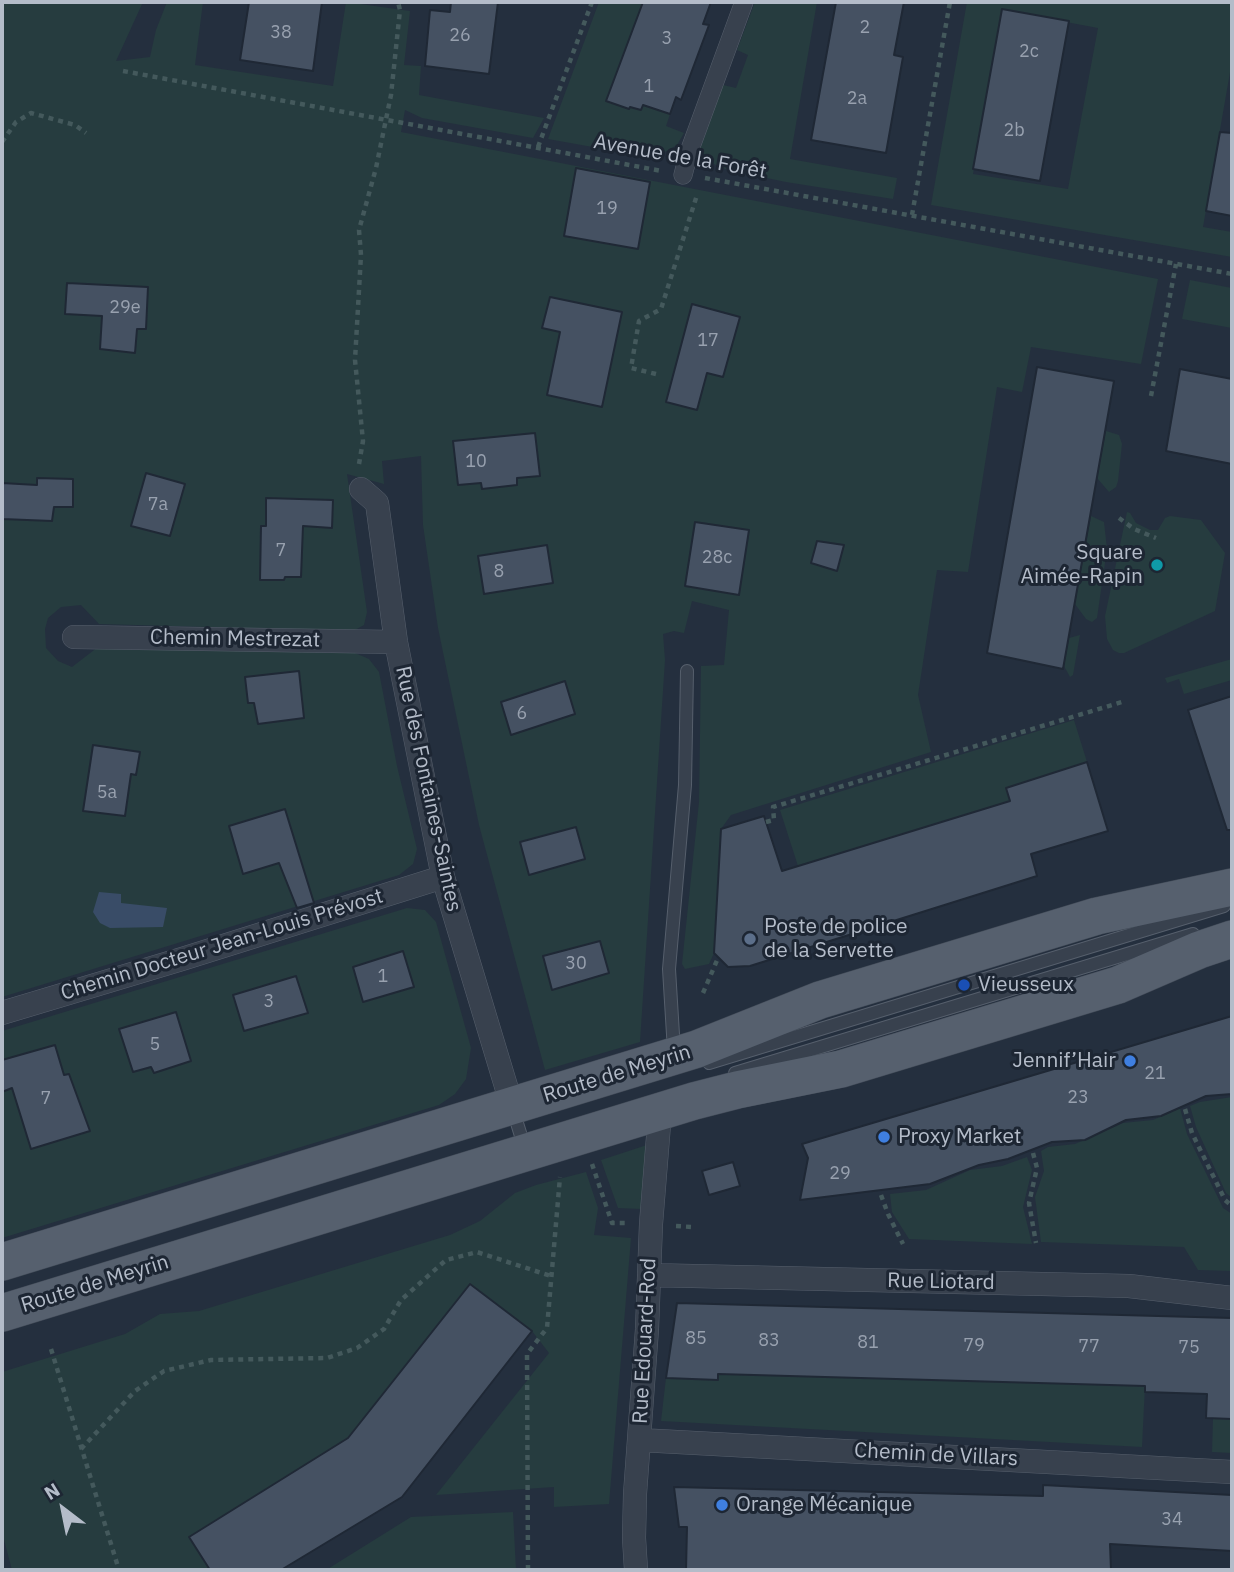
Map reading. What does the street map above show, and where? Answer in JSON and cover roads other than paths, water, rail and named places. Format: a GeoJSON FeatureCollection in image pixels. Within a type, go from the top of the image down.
{"type":"FeatureCollection","features":[{"type":"Feature","properties":{"kind":"main road","name":"Route de Meyrin"},"geometry":{"type":"LineString","coordinates":[[2,1313],[687,1061],[741,1033],[820,1000],[1087,919],[1232,887]]}},
{"type":"Feature","properties":{"kind":"main road","name":"Route de Meyrin"},"geometry":{"type":"LineString","coordinates":[[2,1262],[517,1125],[660,1112],[737,1090],[814,1076],[1118,985],[1199,950],[1218,935]]}},
{"type":"Feature","properties":{"kind":"street"},"geometry":{"type":"LineString","coordinates":[[683,174],[744,2]]}},
{"type":"Feature","properties":{"kind":"street","name":"Rue des Fontaines-Saintes"},"geometry":{"type":"LineString","coordinates":[[362,489],[377,503],[396,642],[443,877],[517,1125]]}},
{"type":"Feature","properties":{"kind":"street","name":"Chemin Mestrezat"},"geometry":{"type":"LineString","coordinates":[[74,637],[396,642]]}},
{"type":"Feature","properties":{"kind":"street","name":"Chemin Docteur Jean-Louis Prévost"},"geometry":{"type":"LineString","coordinates":[[2,1013],[443,877]]}},
{"type":"Feature","properties":{"kind":"street","name":"Rue Edouard-Rod"},"geometry":{"type":"LineString","coordinates":[[636,1570],[634,1505],[660,1112]]}},
{"type":"Feature","properties":{"kind":"street","name":"Rue Liotard"},"geometry":{"type":"LineString","coordinates":[[649,1275],[1129,1286],[1232,1298]]}},
{"type":"Feature","properties":{"kind":"street","name":"Chemin de Villars"},"geometry":{"type":"LineString","coordinates":[[640,1440],[1232,1472]]}},
{"type":"Feature","properties":{"kind":"lane"},"geometry":{"type":"LineString","coordinates":[[687,671],[685,785],[669,969],[687,1061],[1232,904]]}},
{"type":"Feature","properties":{"kind":"lane"},"geometry":{"type":"LineString","coordinates":[[727,1075],[1218,935]]}},
{"type":"Feature","properties":{"kind":"water"},"geometry":{"type":"Polygon","coordinates":[[[99,892],[121,894],[121,903],[167,908],[163,927],[110,928],[100,923],[93,912],[99,892]]]}},
{"type":"Feature","properties":{"kind":"place","name":"Square Aimée-Rapin"},"geometry":{"type":"Point","coordinates":[1157,565]}},
{"type":"Feature","properties":{"kind":"place","name":"Poste de police de la Servette"},"geometry":{"type":"Point","coordinates":[750,939]}},
{"type":"Feature","properties":{"kind":"place","name":"Vieusseux"},"geometry":{"type":"Point","coordinates":[964,985]}},
{"type":"Feature","properties":{"kind":"place","name":"Jennif’Hair"},"geometry":{"type":"Point","coordinates":[1130,1061]}},
{"type":"Feature","properties":{"kind":"place","name":"Proxy Market"},"geometry":{"type":"Point","coordinates":[884,1137]}},
{"type":"Feature","properties":{"kind":"place","name":"Orange Mécanique"},"geometry":{"type":"Point","coordinates":[722,1505]}}]}
